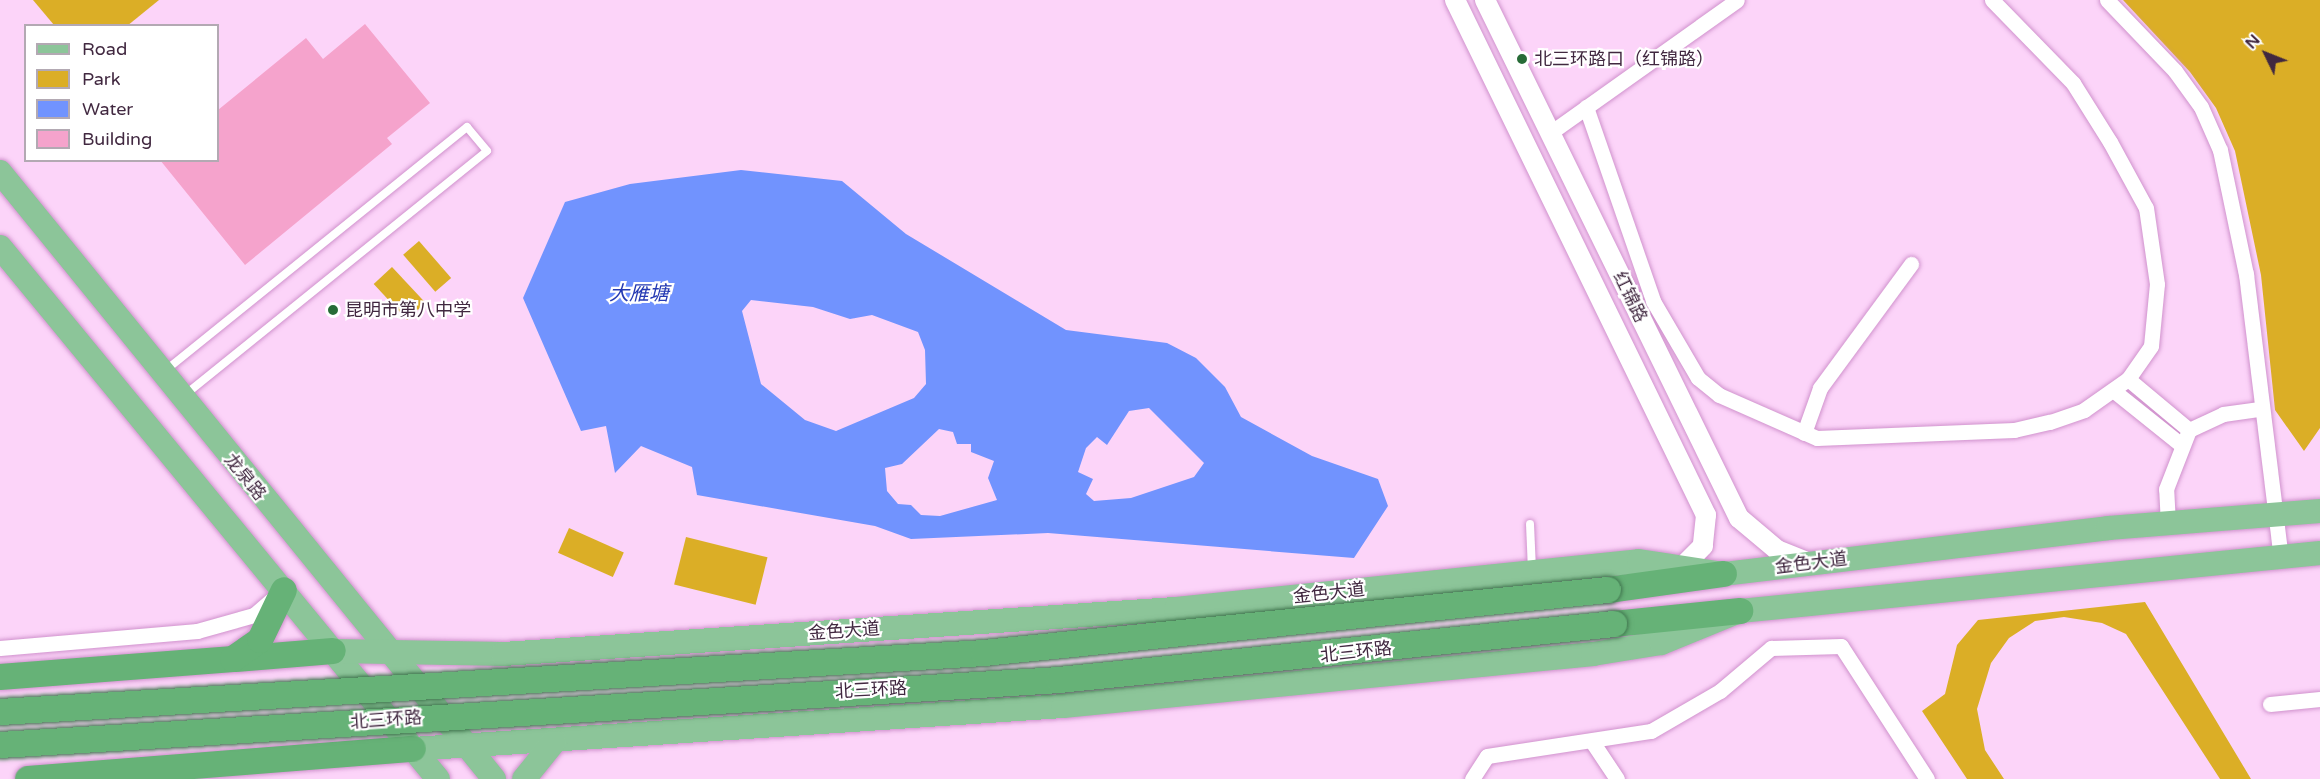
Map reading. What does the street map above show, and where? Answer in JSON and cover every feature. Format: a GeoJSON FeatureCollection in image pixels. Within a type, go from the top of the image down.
{"type":"FeatureCollection","features":[{"type":"Feature","properties":{"kind":"highway","name":"北三环路"},"geometry":{"type":"LineString","coordinates":[[0,712],[984,653],[1608,590],[1724,574]]}},
{"type":"Feature","properties":{"kind":"highway"},"geometry":{"type":"LineString","coordinates":[[233,659],[260,640],[284,590]]}},
{"type":"Feature","properties":{"kind":"highway","name":"北三环路"},"geometry":{"type":"LineString","coordinates":[[0,745],[1059,680],[1740,610]]}},
{"type":"Feature","properties":{"kind":"highway"},"geometry":{"type":"LineString","coordinates":[[0,677],[333,651]]}},
{"type":"Feature","properties":{"kind":"highway"},"geometry":{"type":"LineString","coordinates":[[28,779],[413,749]]}},
{"type":"Feature","properties":{"kind":"main road","name":"龙泉路"},"geometry":{"type":"LineString","coordinates":[[0,172],[180,398],[494,779]]}},
{"type":"Feature","properties":{"kind":"main road"},"geometry":{"type":"LineString","coordinates":[[0,247],[438,779]]}},
{"type":"Feature","properties":{"kind":"main road","name":"金色大道"},"geometry":{"type":"LineString","coordinates":[[333,651],[503,654],[1176,609],[1639,561],[1687,566],[1724,574],[2168,524],[2320,511]]}},
{"type":"Feature","properties":{"kind":"main road"},"geometry":{"type":"LineString","coordinates":[[413,749],[554,742],[646,732],[1074,705],[1593,654],[1661,643],[1740,610],[2320,553]]}},
{"type":"Feature","properties":{"kind":"main road"},"geometry":{"type":"LineString","coordinates":[[640,645],[619,663],[613,691],[623,717],[646,732]]}},
{"type":"Feature","properties":{"kind":"main road"},"geometry":{"type":"LineString","coordinates":[[524,779],[554,742]]}},
{"type":"Feature","properties":{"kind":"street","name":"红锦路"},"geometry":{"type":"LineString","coordinates":[[1455,0],[1706,515],[1703,546],[1687,566]]}},
{"type":"Feature","properties":{"kind":"street","name":"红锦路"},"geometry":{"type":"LineString","coordinates":[[1485,0],[1739,518],[1778,550],[1809,563]]}},
{"type":"Feature","properties":{"kind":"street"},"geometry":{"type":"LineString","coordinates":[[1550,133],[1737,0]]}},
{"type":"Feature","properties":{"kind":"street"},"geometry":{"type":"LineString","coordinates":[[1586,107],[1653,301],[1698,378],[1719,395],[1817,438],[2014,430],[2084,410],[2114,392],[2128,379],[2151,346],[2157,284],[2146,208],[2073,83],[1992,0]]}},
{"type":"Feature","properties":{"kind":"street"},"geometry":{"type":"LineString","coordinates":[[2107,0],[2175,71],[2200,107],[2220,150],[2246,274],[2260,410],[2281,558]]}},
{"type":"Feature","properties":{"kind":"street"},"geometry":{"type":"LineString","coordinates":[[1804,433],[1820,388],[1911,264]]}},
{"type":"Feature","properties":{"kind":"street"},"geometry":{"type":"LineString","coordinates":[[2128,379],[2188,430]]}},
{"type":"Feature","properties":{"kind":"street"},"geometry":{"type":"LineString","coordinates":[[2114,392],[2179,443]]}},
{"type":"Feature","properties":{"kind":"street"},"geometry":{"type":"LineString","coordinates":[[2168,524],[2166,489],[2179,443],[2188,430],[2223,414],[2260,410]]}},
{"type":"Feature","properties":{"kind":"street"},"geometry":{"type":"LineString","coordinates":[[1655,584],[1687,566]]}},
{"type":"Feature","properties":{"kind":"street"},"geometry":{"type":"LineString","coordinates":[[0,648],[196,631],[254,615],[284,590]]}},
{"type":"Feature","properties":{"kind":"street"},"geometry":{"type":"LineString","coordinates":[[1472,779],[1487,756],[1593,743],[1651,731],[1720,691],[1771,648],[1840,646],[1927,779]]}},
{"type":"Feature","properties":{"kind":"street"},"geometry":{"type":"LineString","coordinates":[[2270,704],[2320,699]]}},
{"type":"Feature","properties":{"kind":"street"},"geometry":{"type":"LineString","coordinates":[[1593,743],[1617,779]]}},
{"type":"Feature","properties":{"kind":"lane"},"geometry":{"type":"LineString","coordinates":[[161,374],[467,127],[487,151],[180,398]]}},
{"type":"Feature","properties":{"kind":"lane"},"geometry":{"type":"LineString","coordinates":[[1530,524],[1532,572]]}},
{"type":"Feature","properties":{"kind":"green space"},"geometry":{"type":"Polygon","coordinates":[[[33,0],[159,0],[129,24],[53,24],[33,0]]]}},
{"type":"Feature","properties":{"kind":"green space"},"geometry":{"type":"Polygon","coordinates":[[[2123,0],[2320,0],[2320,428],[2304,451],[2275,410],[2261,275],[2235,151],[2216,108],[2190,72],[2123,0]]]}},
{"type":"Feature","properties":{"kind":"green space"},"geometry":{"type":"Polygon","coordinates":[[[419,241],[451,278],[435,292],[403,255],[419,241]]]}},
{"type":"Feature","properties":{"kind":"green space"},"geometry":{"type":"Polygon","coordinates":[[[392,267],[425,303],[407,320],[374,284],[392,267]]]}},
{"type":"Feature","properties":{"kind":"green space"},"geometry":{"type":"Polygon","coordinates":[[[569,528],[624,552],[613,577],[558,553],[569,528]]]}},
{"type":"Feature","properties":{"kind":"green space"},"geometry":{"type":"Polygon","coordinates":[[[686,537],[768,557],[756,605],[674,585],[686,537]]]}},
{"type":"Feature","properties":{"kind":"green space"},"geometry":{"type":"Polygon","coordinates":[[[2145,602],[2251,779],[2220,779],[2126,634],[2102,623],[2064,617],[2035,621],[2009,638],[1991,663],[1977,709],[1985,750],[2004,779],[1967,779],[1922,711],[1945,694],[1957,645],[1978,620],[2145,602]]]}},
{"type":"Feature","properties":{"kind":"water","name":"大雁塘"},"geometry":{"type":"Polygon","coordinates":[[[741,170],[842,181],[906,234],[1066,330],[1167,343],[1196,358],[1225,387],[1241,417],[1312,456],[1378,479],[1388,506],[1354,558],[1048,533],[911,539],[875,526],[697,495],[692,467],[641,446],[615,473],[606,426],[581,431],[523,298],[565,202],[630,184],[741,170]],[[751,300],[742,311],[761,384],[805,420],[836,431],[914,398],[926,384],[925,350],[918,332],[872,315],[850,319],[813,307],[751,300]],[[1149,408],[1129,411],[1107,445],[1097,437],[1086,448],[1078,472],[1093,479],[1086,494],[1094,501],[1131,498],[1194,477],[1204,463],[1149,408]],[[939,429],[902,464],[885,468],[887,491],[898,504],[911,505],[921,515],[940,516],[997,500],[988,478],[994,461],[971,452],[971,444],[957,444],[953,432],[939,429]]]}},
{"type":"Feature","properties":{"kind":"building"},"geometry":{"type":"Polygon","coordinates":[[[365,24],[430,103],[387,138],[392,144],[245,265],[162,162],[219,162],[219,109],[306,38],[323,59],[365,24]]]}},
{"type":"Feature","properties":{"kind":"place","name":"北三环路口（红锦路）"},"geometry":{"type":"Point","coordinates":[1522,59]}},
{"type":"Feature","properties":{"kind":"place","name":"昆明市第八中学"},"geometry":{"type":"Point","coordinates":[333,310]}}]}
